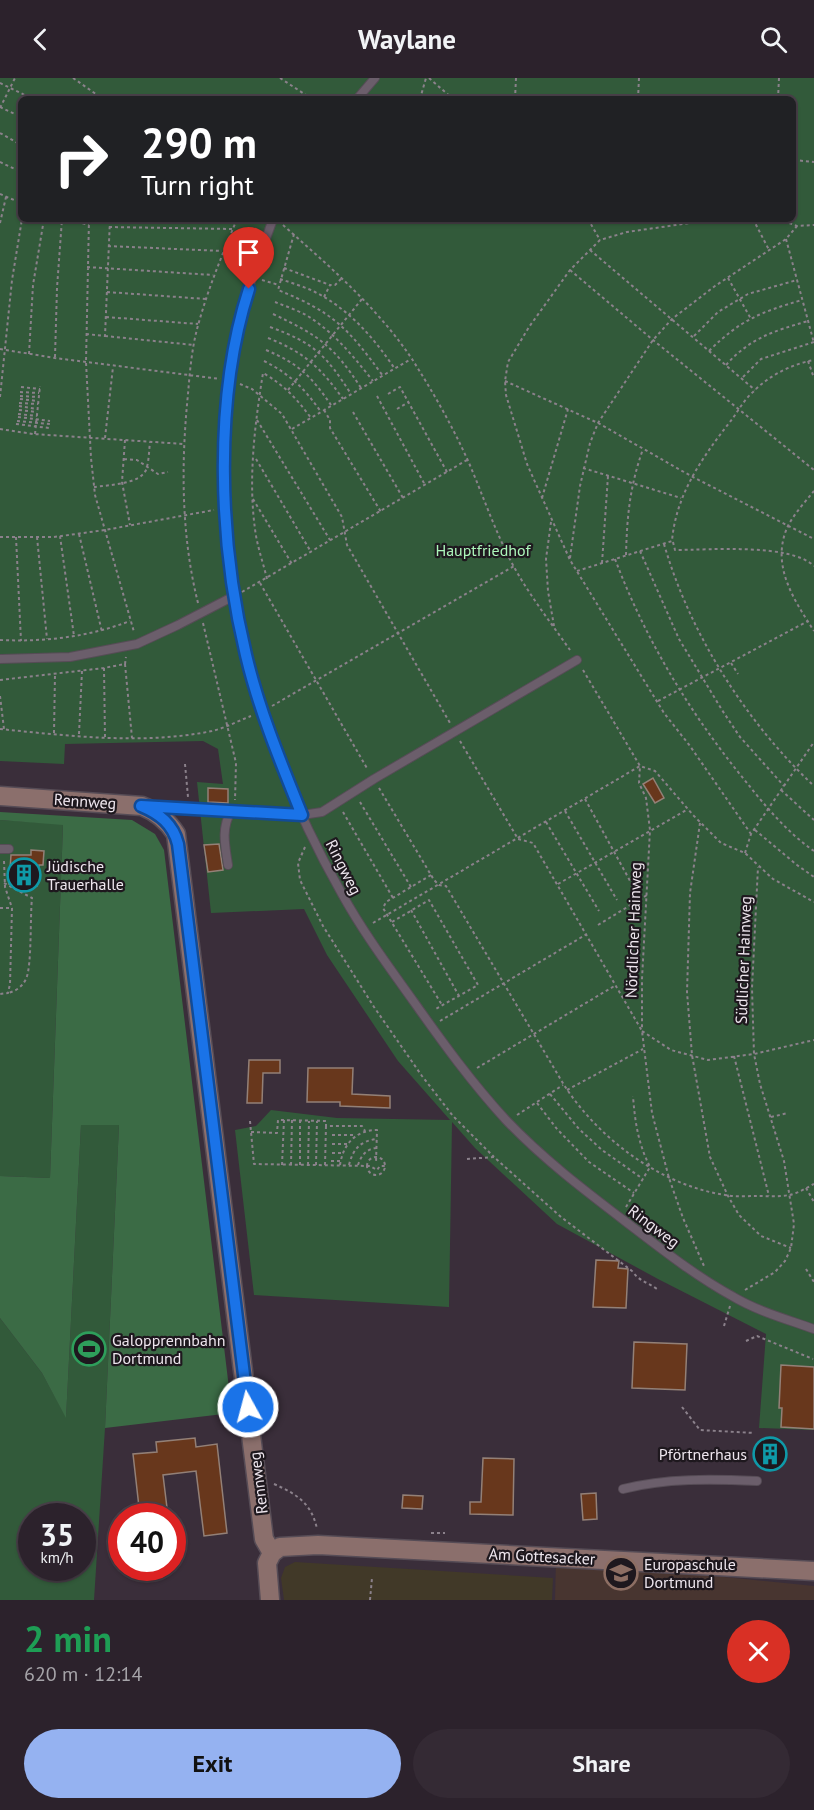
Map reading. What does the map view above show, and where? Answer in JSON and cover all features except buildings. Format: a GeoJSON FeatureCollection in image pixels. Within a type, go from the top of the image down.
{"type":"FeatureCollection","features":[{"type":"Feature","properties":{"kind":"street","name":"Rennweg"},"geometry":{"type":"LineString","coordinates":[[0,796],[141,806],[164,818],[176,834],[264,1539],[272,1552],[267,1563],[270,1600]]}},
{"type":"Feature","properties":{"kind":"street","name":"Am Gottesacker"},"geometry":{"type":"LineString","coordinates":[[272,1552],[280,1547],[318,1545],[814,1571]]}},
{"type":"Feature","properties":{"kind":"lane"},"geometry":{"type":"LineString","coordinates":[[360,96],[375,78]]}},
{"type":"Feature","properties":{"kind":"lane","name":"Ringweg"},"geometry":{"type":"LineString","coordinates":[[274,222],[245,302],[229,381],[224,509],[234,596],[246,655],[262,712],[302,815],[341,893],[362,929],[466,1074],[507,1121],[554,1166],[709,1281],[733,1297],[771,1314],[814,1329]]}},
{"type":"Feature","properties":{"kind":"lane"},"geometry":{"type":"LineString","coordinates":[[0,659],[70,657],[137,644],[234,596]]}},
{"type":"Feature","properties":{"kind":"lane"},"geometry":{"type":"LineString","coordinates":[[141,806],[302,815],[322,812],[577,660]]}},
{"type":"Feature","properties":{"kind":"lane"},"geometry":{"type":"LineString","coordinates":[[228,865],[224,834],[225,822],[233,811]]}},
{"type":"Feature","properties":{"kind":"lane"},"geometry":{"type":"LineString","coordinates":[[623,1489],[654,1483],[716,1479],[757,1481]]}},
{"type":"Feature","properties":{"kind":"path"},"geometry":{"type":"LineString","coordinates":[[15,78],[0,107],[18,116]]}},
{"type":"Feature","properties":{"kind":"path"},"geometry":{"type":"LineString","coordinates":[[73,78],[99,96]]}},
{"type":"Feature","properties":{"kind":"path"},"geometry":{"type":"LineString","coordinates":[[280,78],[307,96]]}},
{"type":"Feature","properties":{"kind":"path"},"geometry":{"type":"LineString","coordinates":[[421,96],[427,78],[449,96]]}},
{"type":"Feature","properties":{"kind":"path"},"geometry":{"type":"LineString","coordinates":[[515,96],[516,78]]}},
{"type":"Feature","properties":{"kind":"path"},"geometry":{"type":"LineString","coordinates":[[638,96],[639,78]]}},
{"type":"Feature","properties":{"kind":"path"},"geometry":{"type":"LineString","coordinates":[[777,96],[778,78]]}},
{"type":"Feature","properties":{"kind":"path"},"geometry":{"type":"LineString","coordinates":[[0,83],[27,96]]}},
{"type":"Feature","properties":{"kind":"path"},"geometry":{"type":"LineString","coordinates":[[0,133],[18,143]]}},
{"type":"Feature","properties":{"kind":"path"},"geometry":{"type":"LineString","coordinates":[[796,160],[814,162]]}},
{"type":"Feature","properties":{"kind":"path"},"geometry":{"type":"LineString","coordinates":[[0,162],[18,171]]}},
{"type":"Feature","properties":{"kind":"path"},"geometry":{"type":"LineString","coordinates":[[0,194],[18,202]]}},
{"type":"Feature","properties":{"kind":"path"},"geometry":{"type":"LineString","coordinates":[[0,223],[6,197]]}},
{"type":"Feature","properties":{"kind":"path"},"geometry":{"type":"LineString","coordinates":[[0,398],[2,350],[22,222]]}},
{"type":"Feature","properties":{"kind":"path"},"geometry":{"type":"LineString","coordinates":[[29,354],[33,285],[44,222]]}},
{"type":"Feature","properties":{"kind":"path"},"geometry":{"type":"LineString","coordinates":[[55,358],[57,288],[64,222]]}},
{"type":"Feature","properties":{"kind":"path"},"geometry":{"type":"LineString","coordinates":[[76,222],[89,225],[86,362],[94,488],[137,644]]}},
{"type":"Feature","properties":{"kind":"path"},"geometry":{"type":"LineString","coordinates":[[105,336],[109,222]]}},
{"type":"Feature","properties":{"kind":"path"},"geometry":{"type":"LineString","coordinates":[[233,811],[236,763],[191,574],[184,514],[184,444],[190,374],[198,324],[213,275],[236,222]]}},
{"type":"Feature","properties":{"kind":"path"},"geometry":{"type":"LineString","coordinates":[[279,222],[342,278],[386,326],[411,359],[467,460],[514,566],[601,697],[640,766],[655,771],[700,823],[721,843],[745,853],[773,879],[814,902]]}},
{"type":"Feature","properties":{"kind":"path"},"geometry":{"type":"LineString","coordinates":[[590,222],[600,240]]}},
{"type":"Feature","properties":{"kind":"path"},"geometry":{"type":"LineString","coordinates":[[697,222],[627,232],[600,240],[570,270],[529,327],[508,362],[505,381],[506,395],[527,464],[576,571],[664,713],[752,834]]}},
{"type":"Feature","properties":{"kind":"path"},"geometry":{"type":"LineString","coordinates":[[754,222],[768,250]]}},
{"type":"Feature","properties":{"kind":"path"},"geometry":{"type":"LineString","coordinates":[[786,222],[796,226],[814,225]]}},
{"type":"Feature","properties":{"kind":"path"},"geometry":{"type":"LineString","coordinates":[[570,560],[583,468],[590,443],[598,423],[653,340],[672,319],[786,239],[796,226]]}},
{"type":"Feature","properties":{"kind":"path"},"geometry":{"type":"LineString","coordinates":[[108,227],[233,229]]}},
{"type":"Feature","properties":{"kind":"path"},"geometry":{"type":"LineString","coordinates":[[294,234],[278,290],[307,302],[341,324],[358,342],[383,376]]}},
{"type":"Feature","properties":{"kind":"path"},"geometry":{"type":"LineString","coordinates":[[742,378],[761,359],[814,343],[786,239]]}},
{"type":"Feature","properties":{"kind":"path"},"geometry":{"type":"LineString","coordinates":[[108,246],[224,251]]}},
{"type":"Feature","properties":{"kind":"path"},"geometry":{"type":"LineString","coordinates":[[590,250],[755,390]]}},
{"type":"Feature","properties":{"kind":"path"},"geometry":{"type":"LineString","coordinates":[[87,267],[213,275]]}},
{"type":"Feature","properties":{"kind":"path"},"geometry":{"type":"LineString","coordinates":[[284,268],[330,285],[335,285],[342,278]]}},
{"type":"Feature","properties":{"kind":"path"},"geometry":{"type":"LineString","coordinates":[[570,270],[814,470]]}},
{"type":"Feature","properties":{"kind":"path"},"geometry":{"type":"LineString","coordinates":[[728,278],[751,319]]}},
{"type":"Feature","properties":{"kind":"path"},"geometry":{"type":"LineString","coordinates":[[258,279],[279,285]]}},
{"type":"Feature","properties":{"kind":"path"},"geometry":{"type":"LineString","coordinates":[[280,279],[315,292],[350,314],[376,341],[395,369]]}},
{"type":"Feature","properties":{"kind":"path"},"geometry":{"type":"LineString","coordinates":[[693,337],[718,312],[748,294],[797,280]]}},
{"type":"Feature","properties":{"kind":"path"},"geometry":{"type":"LineString","coordinates":[[324,297],[330,285]]}},
{"type":"Feature","properties":{"kind":"path"},"geometry":{"type":"LineString","coordinates":[[106,292],[206,299]]}},
{"type":"Feature","properties":{"kind":"path"},"geometry":{"type":"LineString","coordinates":[[288,390],[362,299]]}},
{"type":"Feature","properties":{"kind":"path"},"geometry":{"type":"LineString","coordinates":[[709,351],[728,332],[763,312],[802,300]]}},
{"type":"Feature","properties":{"kind":"path"},"geometry":{"type":"LineString","coordinates":[[275,302],[305,314],[333,334],[350,351],[373,381]]}},
{"type":"Feature","properties":{"kind":"path"},"geometry":{"type":"LineString","coordinates":[[273,314],[304,328],[326,343],[361,388]]}},
{"type":"Feature","properties":{"kind":"path"},"geometry":{"type":"LineString","coordinates":[[106,317],[198,324]]}},
{"type":"Feature","properties":{"kind":"path"},"geometry":{"type":"LineString","coordinates":[[726,365],[740,350],[760,337],[808,321]]}},
{"type":"Feature","properties":{"kind":"path"},"geometry":{"type":"LineString","coordinates":[[270,327],[293,336],[319,352],[333,367],[351,394]]}},
{"type":"Feature","properties":{"kind":"path"},"geometry":{"type":"LineString","coordinates":[[86,334],[194,345]]}},
{"type":"Feature","properties":{"kind":"path"},"geometry":{"type":"LineString","coordinates":[[268,338],[288,345],[312,361],[343,399]]}},
{"type":"Feature","properties":{"kind":"path"},"geometry":{"type":"LineString","coordinates":[[2,350],[217,377],[242,385],[259,395],[282,414],[342,517],[348,545],[455,732],[518,839],[534,843],[642,1030],[671,1050],[708,1060],[754,1054],[814,1040]]}},
{"type":"Feature","properties":{"kind":"path"},"geometry":{"type":"LineString","coordinates":[[266,350],[304,370],[332,406]]}},
{"type":"Feature","properties":{"kind":"path"},"geometry":{"type":"LineString","coordinates":[[292,429],[411,359]]}},
{"type":"Feature","properties":{"kind":"path"},"geometry":{"type":"LineString","coordinates":[[814,360],[786,369],[755,390],[739,410],[710,447],[692,476],[674,523],[672,541],[675,550],[782,551],[808,561],[814,566]]}},
{"type":"Feature","properties":{"kind":"path"},"geometry":{"type":"LineString","coordinates":[[264,361],[296,380],[330,420],[330,428],[381,512]]}},
{"type":"Feature","properties":{"kind":"path"},"geometry":{"type":"LineString","coordinates":[[808,361],[814,378]]}},
{"type":"Feature","properties":{"kind":"path"},"geometry":{"type":"LineString","coordinates":[[105,438],[113,365]]}},
{"type":"Feature","properties":{"kind":"path"},"geometry":{"type":"LineString","coordinates":[[267,579],[255,531],[252,498],[259,395],[263,373],[288,390],[311,418]]}},
{"type":"Feature","properties":{"kind":"path"},"geometry":{"type":"LineString","coordinates":[[505,381],[598,423],[692,476],[814,539]]}},
{"type":"Feature","properties":{"kind":"path"},"geometry":{"type":"LineString","coordinates":[[388,394],[400,387],[447,472]]}},
{"type":"Feature","properties":{"kind":"path"},"geometry":{"type":"LineString","coordinates":[[19,406],[40,388],[35,434]]}},
{"type":"Feature","properties":{"kind":"path"},"geometry":{"type":"LineString","coordinates":[[377,396],[425,485]]}},
{"type":"Feature","properties":{"kind":"path"},"geometry":{"type":"LineString","coordinates":[[19,406],[39,399]]}},
{"type":"Feature","properties":{"kind":"path"},"geometry":{"type":"LineString","coordinates":[[19,406],[39,399]]}},
{"type":"Feature","properties":{"kind":"path"},"geometry":{"type":"LineString","coordinates":[[396,409],[409,402]]}},
{"type":"Feature","properties":{"kind":"path"},"geometry":{"type":"LineString","coordinates":[[19,406],[37,417],[50,424],[37,417],[19,406]]}},
{"type":"Feature","properties":{"kind":"path"},"geometry":{"type":"LineString","coordinates":[[19,406],[37,417]]}},
{"type":"Feature","properties":{"kind":"path"},"geometry":{"type":"LineString","coordinates":[[542,498],[568,410]]}},
{"type":"Feature","properties":{"kind":"path"},"geometry":{"type":"LineString","coordinates":[[353,412],[403,498]]}},
{"type":"Feature","properties":{"kind":"path"},"geometry":{"type":"LineString","coordinates":[[257,420],[330,540]]}},
{"type":"Feature","properties":{"kind":"path"},"geometry":{"type":"LineString","coordinates":[[0,429],[35,434],[184,444]]}},
{"type":"Feature","properties":{"kind":"path"},"geometry":{"type":"LineString","coordinates":[[125,440],[122,482],[130,525]]}},
{"type":"Feature","properties":{"kind":"path"},"geometry":{"type":"LineString","coordinates":[[94,488],[139,479],[147,466],[150,441]]}},
{"type":"Feature","properties":{"kind":"path"},"geometry":{"type":"LineString","coordinates":[[626,555],[627,510],[644,449]]}},
{"type":"Feature","properties":{"kind":"path"},"geometry":{"type":"LineString","coordinates":[[254,457],[310,552]]}},
{"type":"Feature","properties":{"kind":"path"},"geometry":{"type":"LineString","coordinates":[[124,459],[136,460],[158,474],[168,472]]}},
{"type":"Feature","properties":{"kind":"path"},"geometry":{"type":"LineString","coordinates":[[234,596],[267,579],[467,460]]}},
{"type":"Feature","properties":{"kind":"path"},"geometry":{"type":"LineString","coordinates":[[583,468],[682,498]]}},
{"type":"Feature","properties":{"kind":"path"},"geometry":{"type":"LineString","coordinates":[[602,563],[608,476]]}},
{"type":"Feature","properties":{"kind":"path"},"geometry":{"type":"LineString","coordinates":[[814,490],[788,526],[782,551],[785,580],[793,598],[814,631]]}},
{"type":"Feature","properties":{"kind":"path"},"geometry":{"type":"LineString","coordinates":[[252,498],[292,564]]}},
{"type":"Feature","properties":{"kind":"path"},"geometry":{"type":"LineString","coordinates":[[0,537],[79,534],[184,514],[224,509]]}},
{"type":"Feature","properties":{"kind":"path"},"geometry":{"type":"LineString","coordinates":[[551,519],[546,559],[554,628]]}},
{"type":"Feature","properties":{"kind":"path"},"geometry":{"type":"LineString","coordinates":[[79,534],[102,632]]}},
{"type":"Feature","properties":{"kind":"path"},"geometry":{"type":"LineString","coordinates":[[60,536],[74,636]]}},
{"type":"Feature","properties":{"kind":"path"},"geometry":{"type":"LineString","coordinates":[[16,537],[21,641]]}},
{"type":"Feature","properties":{"kind":"path"},"geometry":{"type":"LineString","coordinates":[[37,537],[47,640]]}},
{"type":"Feature","properties":{"kind":"path"},"geometry":{"type":"LineString","coordinates":[[576,571],[672,541]]}},
{"type":"Feature","properties":{"kind":"path"},"geometry":{"type":"LineString","coordinates":[[664,544],[670,565],[690,611],[720,669],[761,730],[795,769],[814,786]]}},
{"type":"Feature","properties":{"kind":"path"},"geometry":{"type":"LineString","coordinates":[[639,551],[679,639],[702,678],[740,737],[784,786]]}},
{"type":"Feature","properties":{"kind":"path"},"geometry":{"type":"LineString","coordinates":[[615,559],[643,628],[705,729],[768,809],[814,851]]}},
{"type":"Feature","properties":{"kind":"path"},"geometry":{"type":"LineString","coordinates":[[0,696],[2,729],[132,738],[161,738],[214,731],[262,712],[514,566]]}},
{"type":"Feature","properties":{"kind":"path"},"geometry":{"type":"LineString","coordinates":[[260,583],[431,875],[439,885],[446,886],[567,1090],[595,1125],[650,1167],[669,1178],[711,1193],[728,1196],[790,1195],[814,1184]]}},
{"type":"Feature","properties":{"kind":"path"},"geometry":{"type":"LineString","coordinates":[[0,640],[47,640],[102,632],[130,621]]}},
{"type":"Feature","properties":{"kind":"path"},"geometry":{"type":"LineString","coordinates":[[657,700],[808,621]]}},
{"type":"Feature","properties":{"kind":"path"},"geometry":{"type":"LineString","coordinates":[[127,645],[124,664],[132,738]]}},
{"type":"Feature","properties":{"kind":"path"},"geometry":{"type":"LineString","coordinates":[[731,663],[738,674]]}},
{"type":"Feature","properties":{"kind":"path"},"geometry":{"type":"LineString","coordinates":[[0,680],[124,664]]}},
{"type":"Feature","properties":{"kind":"path"},"geometry":{"type":"LineString","coordinates":[[104,668],[105,737]]}},
{"type":"Feature","properties":{"kind":"path"},"geometry":{"type":"LineString","coordinates":[[79,735],[82,671]]}},
{"type":"Feature","properties":{"kind":"path"},"geometry":{"type":"LineString","coordinates":[[54,733],[55,674]]}},
{"type":"Feature","properties":{"kind":"path"},"geometry":{"type":"LineString","coordinates":[[745,853],[755,829],[814,742]]}},
{"type":"Feature","properties":{"kind":"path"},"geometry":{"type":"LineString","coordinates":[[185,765],[189,809]]}},
{"type":"Feature","properties":{"kind":"path"},"geometry":{"type":"LineString","coordinates":[[362,929],[640,766]]}},
{"type":"Feature","properties":{"kind":"path","name":"Nördlicher Hainweg"},"geometry":{"type":"LineString","coordinates":[[640,766],[639,783],[646,798],[650,830],[642,979],[642,1030],[652,1113],[669,1178],[709,1281]]}},
{"type":"Feature","properties":{"kind":"path"},"geometry":{"type":"LineString","coordinates":[[781,790],[814,820]]}},
{"type":"Feature","properties":{"kind":"path"},"geometry":{"type":"LineString","coordinates":[[354,791],[411,887]]}},
{"type":"Feature","properties":{"kind":"path"},"geometry":{"type":"LineString","coordinates":[[585,799],[640,899]]}},
{"type":"Feature","properties":{"kind":"path"},"geometry":{"type":"LineString","coordinates":[[337,802],[393,898]]}},
{"type":"Feature","properties":{"kind":"path"},"geometry":{"type":"LineString","coordinates":[[558,884],[688,809]]}},
{"type":"Feature","properties":{"kind":"path"},"geometry":{"type":"LineString","coordinates":[[565,811],[617,900]]}},
{"type":"Feature","properties":{"kind":"path"},"geometry":{"type":"LineString","coordinates":[[546,822],[599,911]]}},
{"type":"Feature","properties":{"kind":"path"},"geometry":{"type":"LineString","coordinates":[[700,823],[690,904],[687,992],[692,1055],[710,1157],[728,1196],[740,1215],[760,1236],[791,1248],[785,1261],[775,1272],[733,1297],[724,1326]]}},
{"type":"Feature","properties":{"kind":"path"},"geometry":{"type":"LineString","coordinates":[[755,829],[796,865],[814,877]]}},
{"type":"Feature","properties":{"kind":"path"},"geometry":{"type":"LineString","coordinates":[[312,834],[298,862],[300,880],[323,926],[374,1007],[422,1076],[453,1116],[494,1157],[561,1216],[632,1271],[638,1280],[657,1289]]}},
{"type":"Feature","properties":{"kind":"path"},"geometry":{"type":"LineString","coordinates":[[4,849],[4,883],[12,908],[8,993]]}},
{"type":"Feature","properties":{"kind":"path","name":"Südlicher Hainweg"},"geometry":{"type":"LineString","coordinates":[[758,866],[752,988],[754,1054],[757,1073],[784,1161],[794,1224],[791,1248]]}},
{"type":"Feature","properties":{"kind":"path"},"geometry":{"type":"LineString","coordinates":[[431,875],[383,904],[383,908],[442,1005]]}},
{"type":"Feature","properties":{"kind":"path"},"geometry":{"type":"LineString","coordinates":[[0,994],[22,986],[28,974],[32,898],[4,883]]}},
{"type":"Feature","properties":{"kind":"path"},"geometry":{"type":"LineString","coordinates":[[598,925],[647,895]]}},
{"type":"Feature","properties":{"kind":"path"},"geometry":{"type":"LineString","coordinates":[[392,922],[429,900],[478,985],[424,1016]]}},
{"type":"Feature","properties":{"kind":"path"},"geometry":{"type":"LineString","coordinates":[[0,908],[12,908]]}},
{"type":"Feature","properties":{"kind":"path"},"geometry":{"type":"LineString","coordinates":[[411,910],[459,996]]}},
{"type":"Feature","properties":{"kind":"path"},"geometry":{"type":"LineString","coordinates":[[431,1026],[587,934]]}},
{"type":"Feature","properties":{"kind":"path"},"geometry":{"type":"LineString","coordinates":[[466,1074],[616,984]]}},
{"type":"Feature","properties":{"kind":"path"},"geometry":{"type":"LineString","coordinates":[[567,1090],[644,1049]]}},
{"type":"Feature","properties":{"kind":"path"},"geometry":{"type":"LineString","coordinates":[[734,1056],[770,1196]]}},
{"type":"Feature","properties":{"kind":"path"},"geometry":{"type":"LineString","coordinates":[[507,1121],[564,1085]]}},
{"type":"Feature","properties":{"kind":"path"},"geometry":{"type":"LineString","coordinates":[[550,1094],[579,1130],[643,1179]]}},
{"type":"Feature","properties":{"kind":"path"},"geometry":{"type":"LineString","coordinates":[[633,1095],[636,1130],[641,1149],[650,1167]]}},
{"type":"Feature","properties":{"kind":"path"},"geometry":{"type":"LineString","coordinates":[[537,1103],[557,1129],[588,1162],[634,1193]]}},
{"type":"Feature","properties":{"kind":"path"},"geometry":{"type":"LineString","coordinates":[[771,1117],[788,1113]]}},
{"type":"Feature","properties":{"kind":"path"},"geometry":{"type":"LineString","coordinates":[[251,1132],[277,1133],[278,1120],[326,1121],[325,1165]]}},
{"type":"Feature","properties":{"kind":"path"},"geometry":{"type":"LineString","coordinates":[[282,1165],[284,1120]]}},
{"type":"Feature","properties":{"kind":"path"},"geometry":{"type":"LineString","coordinates":[[291,1165],[292,1120]]}},
{"type":"Feature","properties":{"kind":"path"},"geometry":{"type":"LineString","coordinates":[[300,1120],[300,1165]]}},
{"type":"Feature","properties":{"kind":"path"},"geometry":{"type":"LineString","coordinates":[[250,1121],[254,1164],[325,1165],[340,1163]]}},
{"type":"Feature","properties":{"kind":"path"},"geometry":{"type":"LineString","coordinates":[[308,1165],[309,1121]]}},
{"type":"Feature","properties":{"kind":"path"},"geometry":{"type":"LineString","coordinates":[[316,1165],[317,1121]]}},
{"type":"Feature","properties":{"kind":"path"},"geometry":{"type":"LineString","coordinates":[[326,1126],[362,1126],[365,1131]]}},
{"type":"Feature","properties":{"kind":"path"},"geometry":{"type":"LineString","coordinates":[[340,1163],[347,1144],[357,1135],[365,1131],[377,1130],[376,1162],[372,1166]]}},
{"type":"Feature","properties":{"kind":"path"},"geometry":{"type":"LineString","coordinates":[[332,1135],[357,1135]]}},
{"type":"Feature","properties":{"kind":"path"},"geometry":{"type":"LineString","coordinates":[[349,1165],[354,1150],[366,1141],[377,1139]]}},
{"type":"Feature","properties":{"kind":"path"},"geometry":{"type":"LineString","coordinates":[[332,1144],[347,1144]]}},
{"type":"Feature","properties":{"kind":"path"},"geometry":{"type":"LineString","coordinates":[[358,1165],[367,1151],[377,1148]]}},
{"type":"Feature","properties":{"kind":"path"},"geometry":{"type":"LineString","coordinates":[[332,1153],[343,1153]]}},
{"type":"Feature","properties":{"kind":"path"},"geometry":{"type":"LineString","coordinates":[[376,1157],[382,1159],[385,1166],[381,1173],[376,1175],[370,1173],[367,1166],[370,1160],[376,1157]]}},
{"type":"Feature","properties":{"kind":"path"},"geometry":{"type":"LineString","coordinates":[[467,1159],[494,1157]]}},
{"type":"Feature","properties":{"kind":"path"},"geometry":{"type":"LineString","coordinates":[[331,1161],[372,1166],[377,1170]]}},
{"type":"Feature","properties":{"kind":"path"},"geometry":{"type":"LineString","coordinates":[[376,1162],[380,1166],[385,1166]]}},
{"type":"Feature","properties":{"kind":"path"},"geometry":{"type":"LineString","coordinates":[[376,1175],[380,1166]]}},
{"type":"Feature","properties":{"kind":"path"},"geometry":{"type":"LineString","coordinates":[[620,1217],[650,1167]]}},
{"type":"Feature","properties":{"kind":"path"},"geometry":{"type":"LineString","coordinates":[[806,1188],[814,1202]]}},
{"type":"Feature","properties":{"kind":"path"},"geometry":{"type":"LineString","coordinates":[[806,1269],[814,1282]]}},
{"type":"Feature","properties":{"kind":"path"},"geometry":{"type":"LineString","coordinates":[[746,1341],[758,1336],[813,1359]]}},
{"type":"Feature","properties":{"kind":"path"},"geometry":{"type":"LineString","coordinates":[[682,1407],[700,1430],[754,1433]]}},
{"type":"Feature","properties":{"kind":"path"},"geometry":{"type":"LineString","coordinates":[[271,1483],[291,1492],[309,1507],[317,1529]]}},
{"type":"Feature","properties":{"kind":"path"},"geometry":{"type":"LineString","coordinates":[[431,1533],[445,1533]]}},
{"type":"Feature","properties":{"kind":"path"},"geometry":{"type":"LineString","coordinates":[[370,1600],[372,1578]]}},
{"type":"Feature","properties":{"kind":"shaded area","name":"Europaschule Dortmund"},"geometry":{"type":"Polygon","coordinates":[[[556,1560],[814,1586],[814,1600],[555,1600],[556,1560]]]}},
{"type":"Feature","properties":{"kind":"shaded area"},"geometry":{"type":"Polygon","coordinates":[[[295,1562],[553,1578],[552,1600],[284,1600],[281,1578],[285,1567],[295,1562]]]}},
{"type":"Feature","properties":{"kind":"green space","name":"Hauptfriedhof"},"geometry":{"type":"Polygon","coordinates":[[[0,78],[814,78],[814,1430],[759,1428],[766,1334],[557,1224],[475,1148],[452,1122],[449,1307],[254,1295],[235,1130],[256,1126],[271,1110],[337,1118],[450,1120],[398,1061],[327,955],[304,909],[211,913],[197,782],[223,784],[218,749],[203,741],[65,744],[64,764],[0,761],[0,78]]]}},
{"type":"Feature","properties":{"kind":"green space"},"geometry":{"type":"Polygon","coordinates":[[[0,812],[132,820],[155,834],[164,850],[232,1413],[105,1428],[119,1125],[81,1125],[66,1418],[42,1373],[0,1318],[0,1176],[50,1178],[63,825],[0,820],[0,812]]]}},
{"type":"Feature","properties":{"kind":"green space"},"geometry":{"type":"Polygon","coordinates":[[[0,820],[63,824],[50,1178],[0,1176],[0,820]]]}},
{"type":"Feature","properties":{"kind":"green space","name":"Galopprennbahn Dortmund"},"geometry":{"type":"Polygon","coordinates":[[[81,1125],[119,1125],[96,1569],[96,1503],[18,1503],[18,1581],[95,1581],[94,1600],[0,1600],[0,1318],[42,1373],[66,1417],[81,1125]]]}},
{"type":"Feature","properties":{"kind":"place","name":"Jüdische Trauerhalle"},"geometry":{"type":"Point","coordinates":[24,875]}},
{"type":"Feature","properties":{"kind":"place","name":"Galopprennbahn Dortmund"},"geometry":{"type":"Point","coordinates":[89,1349]}},
{"type":"Feature","properties":{"kind":"place","name":"Pförtnerhaus"},"geometry":{"type":"Point","coordinates":[770,1454]}},
{"type":"Feature","properties":{"kind":"place","name":"Europaschule Dortmund"},"geometry":{"type":"Point","coordinates":[621,1573]}},
{"type":"Feature","properties":{"kind":"route"},"geometry":{"type":"LineString","coordinates":[[248,1407],[178,844],[176,834],[164,818],[141,806],[302,815],[262,712],[246,655],[228,553],[224,509],[224,465],[229,381],[249,289]]}}]}
